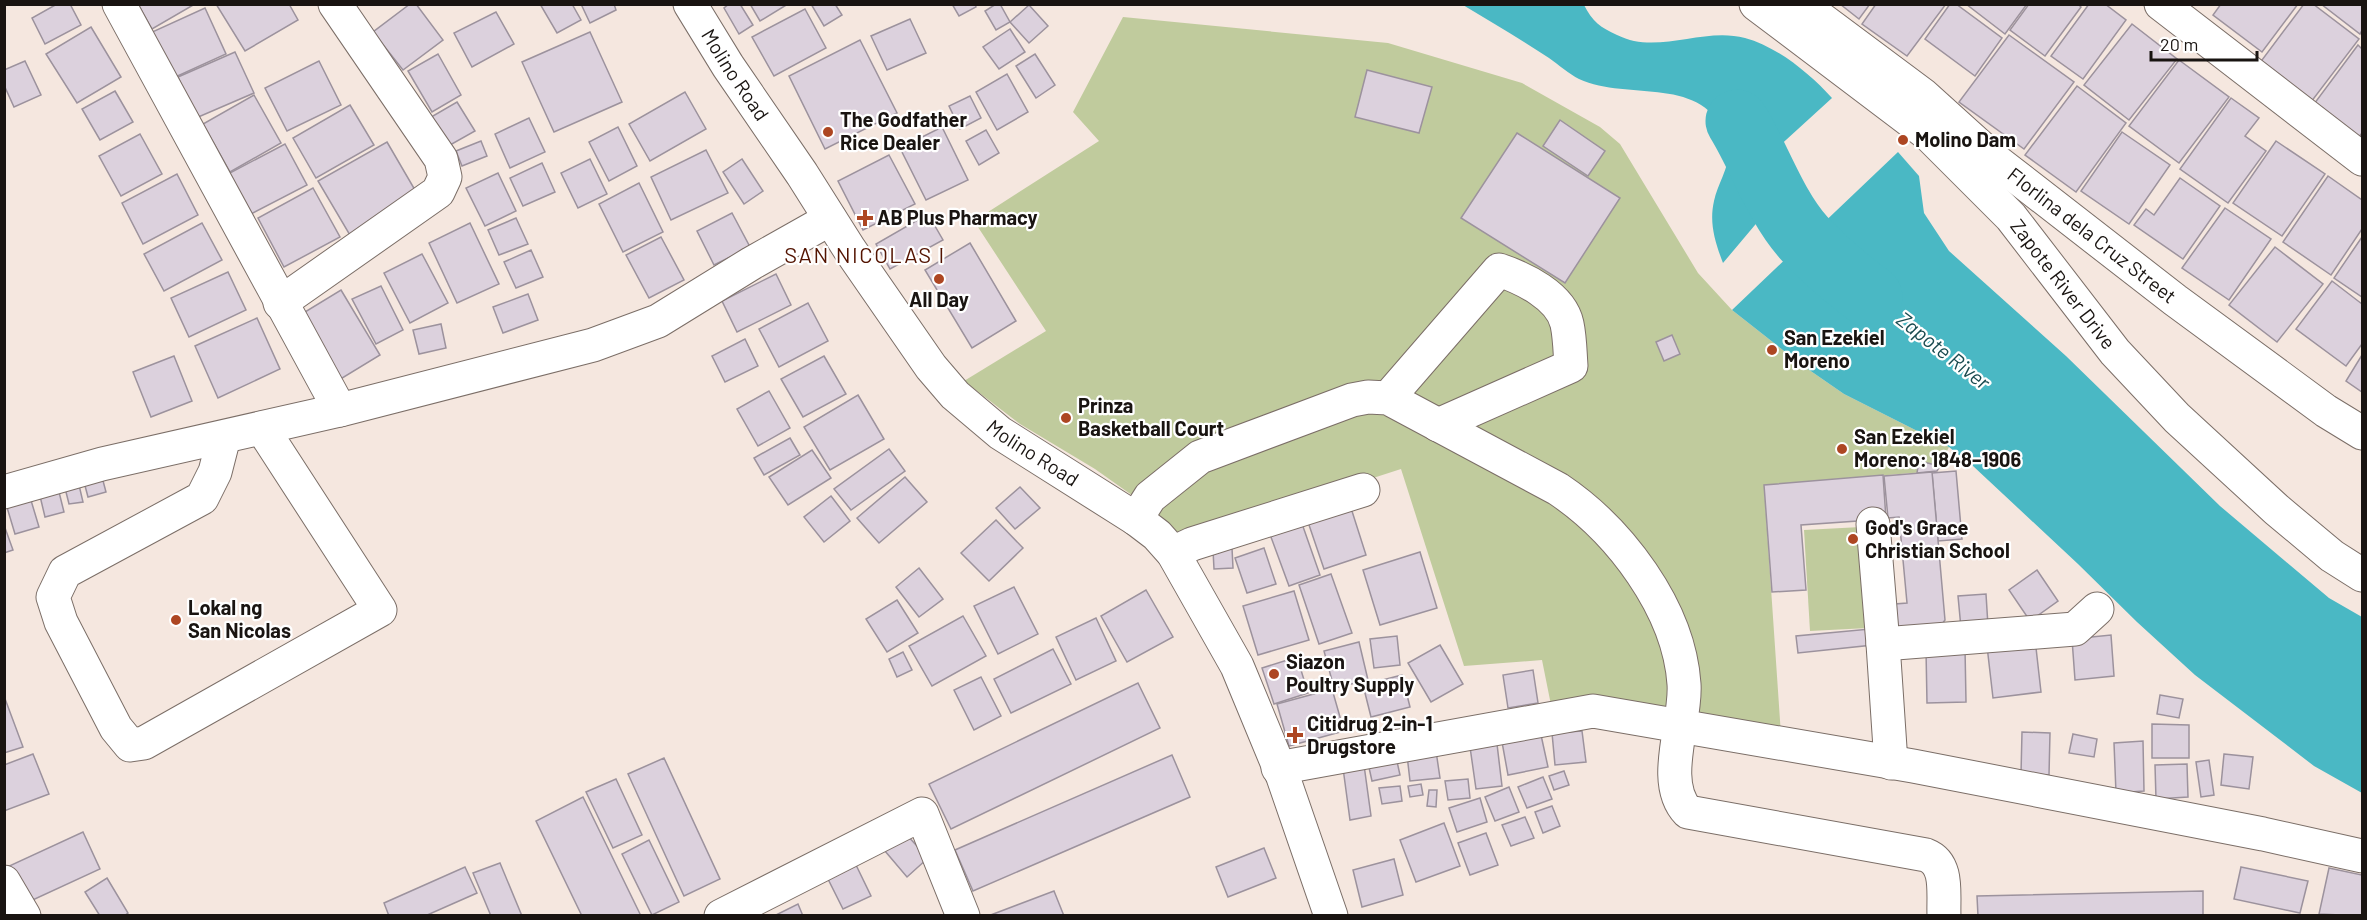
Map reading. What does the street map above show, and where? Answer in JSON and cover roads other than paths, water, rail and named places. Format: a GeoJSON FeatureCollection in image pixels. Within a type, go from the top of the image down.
{"type":"FeatureCollection","features":[{"type":"Feature","properties":{"kind":"street"},"geometry":{"type":"LineString","coordinates":[[119,4],[340,410]]}},
{"type":"Feature","properties":{"kind":"street"},"geometry":{"type":"LineString","coordinates":[[280,303],[438,192],[445,177],[441,159],[336,4]]}},
{"type":"Feature","properties":{"kind":"street","name":"Molino Road"},"geometry":{"type":"LineString","coordinates":[[690,4],[728,66],[830,219],[924,357],[955,395],[1000,434],[1136,519],[1173,553],[1237,666],[1283,777],[1331,915]]}},
{"type":"Feature","properties":{"kind":"street","name":"Zapote River Drive"},"geometry":{"type":"LineString","coordinates":[[1756,4],[1928,134],[2011,217],[2115,352],[2177,418],[2277,510],[2332,556],[2362,575]]}},
{"type":"Feature","properties":{"kind":"street","name":"Florlina dela Cruz Street"},"geometry":{"type":"LineString","coordinates":[[1801,4],[1923,95],[1996,161],[2175,300],[2326,411],[2362,433]]}},
{"type":"Feature","properties":{"kind":"street"},"geometry":{"type":"LineString","coordinates":[[2161,4],[2362,159]]}},
{"type":"Feature","properties":{"kind":"street"},"geometry":{"type":"LineString","coordinates":[[4,492],[102,465],[340,410],[593,345],[658,321],[752,263],[830,219]]}},
{"type":"Feature","properties":{"kind":"street"},"geometry":{"type":"LineString","coordinates":[[1388,398],[1499,270],[1533,284],[1557,305],[1567,321],[1571,366],[1438,425]]}},
{"type":"Feature","properties":{"kind":"street"},"geometry":{"type":"LineString","coordinates":[[1136,519],[1150,497],[1209,452],[1352,400],[1368,397],[1388,398],[1574,499],[1602,525],[1638,567],[1659,602],[1674,637],[1684,684],[1677,744],[1676,795],[1688,812],[1935,858],[1942,873],[1944,915]]}},
{"type":"Feature","properties":{"kind":"street"},"geometry":{"type":"LineString","coordinates":[[224,436],[215,472],[202,498],[65,572],[53,597],[61,622],[116,728],[130,745],[144,743],[380,610],[262,428]]}},
{"type":"Feature","properties":{"kind":"street"},"geometry":{"type":"LineString","coordinates":[[1173,553],[1192,544],[1363,490]]}},
{"type":"Feature","properties":{"kind":"street"},"geometry":{"type":"LineString","coordinates":[[1874,524],[1891,763]]}},
{"type":"Feature","properties":{"kind":"street"},"geometry":{"type":"LineString","coordinates":[[1883,644],[2075,629],[2097,609]]}},
{"type":"Feature","properties":{"kind":"street"},"geometry":{"type":"LineString","coordinates":[[1278,768],[1593,711],[1891,763],[2263,834],[2362,856]]}},
{"type":"Feature","properties":{"kind":"street"},"geometry":{"type":"LineString","coordinates":[[721,915],[922,814],[963,915]]}},
{"type":"Feature","properties":{"kind":"street"},"geometry":{"type":"LineString","coordinates":[[4,882],[24,915]]}},
{"type":"Feature","properties":{"kind":"water"},"geometry":{"type":"Polygon","coordinates":[[[1463,5],[1584,5],[1602,27],[1634,41],[1662,42],[1718,35],[1745,38],[1793,62],[1832,98],[1776,149],[1797,175],[1723,263],[1715,240],[1712,217],[1716,193],[1729,155],[1729,147],[1716,118],[1701,105],[1683,97],[1620,89],[1579,79],[1463,5]]]}},
{"type":"Feature","properties":{"kind":"water"},"geometry":{"type":"Polygon","coordinates":[[[1898,152],[1919,176],[1924,213],[1949,251],[2066,356],[2220,506],[2329,598],[2362,617],[2362,793],[2314,766],[2195,675],[1973,466],[1949,447],[1844,394],[1802,365],[1732,310],[1898,152]]]}},
{"type":"Feature","properties":{"kind":"waterway","name":"Zapote River"},"geometry":{"type":"LineString","coordinates":[[1737,121],[1776,197],[1794,225],[1828,262],[1871,297]]}},
{"type":"Feature","properties":{"kind":"place","name":"The Godfather Rice Dealer"},"geometry":{"type":"Point","coordinates":[828,132]}},
{"type":"Feature","properties":{"kind":"place","name":"Molino Dam"},"geometry":{"type":"Point","coordinates":[1903,140]}},
{"type":"Feature","properties":{"kind":"place","name":"AB Plus Pharmacy"},"geometry":{"type":"Point","coordinates":[865,218]}},
{"type":"Feature","properties":{"kind":"place","name":"All Day"},"geometry":{"type":"Point","coordinates":[939,279]}},
{"type":"Feature","properties":{"kind":"place","name":"San Ezekiel Moreno"},"geometry":{"type":"Point","coordinates":[1772,350]}},
{"type":"Feature","properties":{"kind":"place","name":"Prinza Basketball Court"},"geometry":{"type":"Point","coordinates":[1066,418]}},
{"type":"Feature","properties":{"kind":"place","name":"San Ezekiel Moreno: 1848–1906"},"geometry":{"type":"Point","coordinates":[1842,449]}},
{"type":"Feature","properties":{"kind":"place","name":"God's Grace Christian School"},"geometry":{"type":"Point","coordinates":[1853,539]}},
{"type":"Feature","properties":{"kind":"place","name":"Lokal ng San Nicolas"},"geometry":{"type":"Point","coordinates":[176,620]}},
{"type":"Feature","properties":{"kind":"place","name":"Siazon Poultry Supply"},"geometry":{"type":"Point","coordinates":[1274,674]}},
{"type":"Feature","properties":{"kind":"place","name":"Citidrug 2-in-1 Drugstore"},"geometry":{"type":"Point","coordinates":[1295,735]}},
{"type":"Feature","properties":{"kind":"district","name":"SAN NICOLAS I"},"geometry":{"type":"Point","coordinates":[865,255]}}]}
